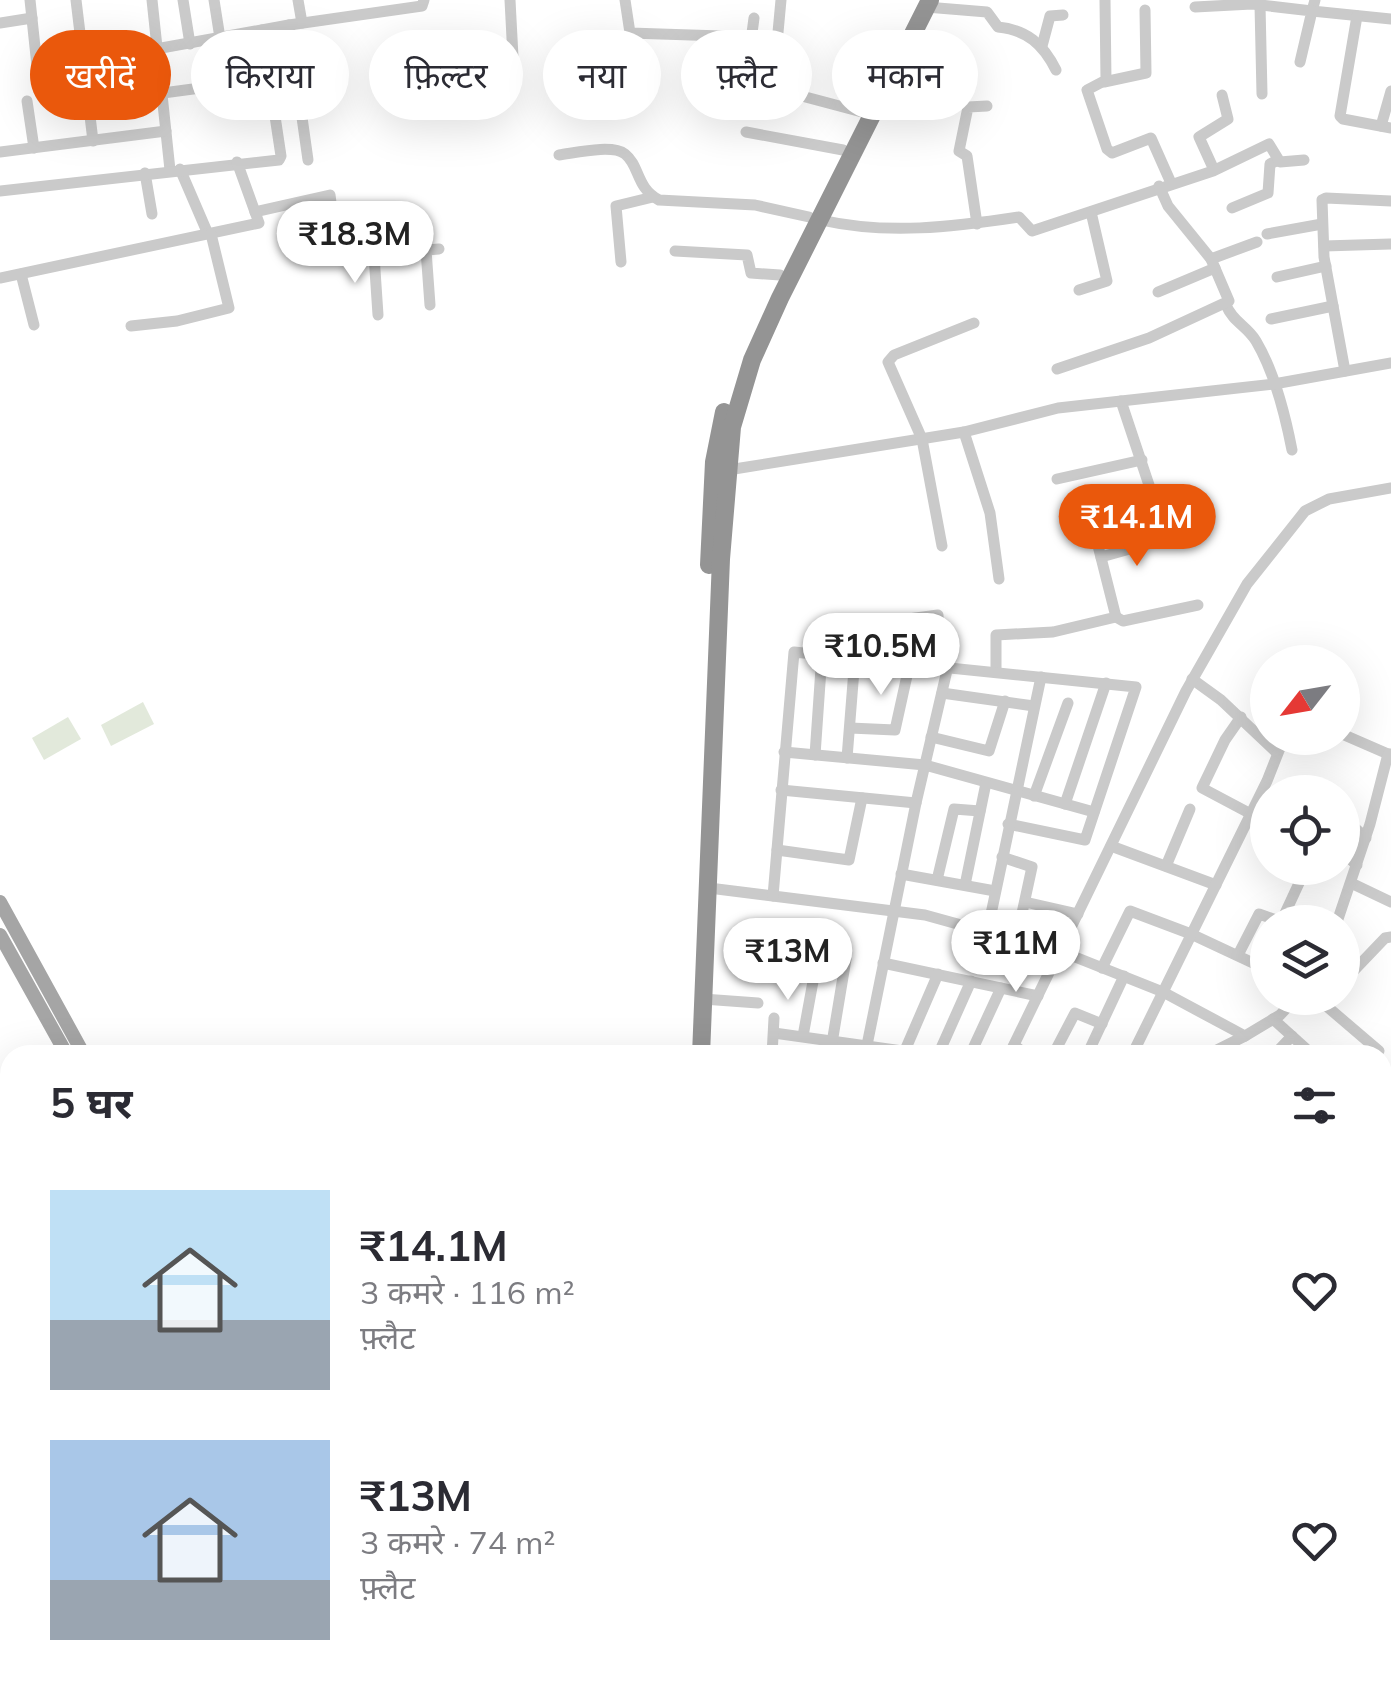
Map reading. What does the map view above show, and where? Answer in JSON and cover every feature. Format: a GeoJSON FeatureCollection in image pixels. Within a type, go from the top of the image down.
{"type":"FeatureCollection","features":[{"type":"Feature","properties":{"kind":"highway"},"geometry":{"type":"LineString","coordinates":[[912,30],[924,2]]}},
{"type":"Feature","properties":{"kind":"highway"},"geometry":{"type":"LineString","coordinates":[[908,30],[924,2]]}},
{"type":"Feature","properties":{"kind":"highway"},"geometry":{"type":"LineString","coordinates":[[701,1045],[721,559],[732,427],[752,360],[858,120]]}},
{"type":"Feature","properties":{"kind":"highway"},"geometry":{"type":"LineString","coordinates":[[690,1045],[714,462],[732,383],[780,274],[868,120]]}},
{"type":"Feature","properties":{"kind":"main road"},"geometry":{"type":"LineString","coordinates":[[0,902],[79,1045]]}},
{"type":"Feature","properties":{"kind":"main road"},"geometry":{"type":"LineString","coordinates":[[0,935],[61,1045]]}},
{"type":"Feature","properties":{"kind":"street"},"geometry":{"type":"LineString","coordinates":[[30,0],[33,30]]}},
{"type":"Feature","properties":{"kind":"street"},"geometry":{"type":"LineString","coordinates":[[76,0],[80,30]]}},
{"type":"Feature","properties":{"kind":"street"},"geometry":{"type":"LineString","coordinates":[[152,0],[156,30]]}},
{"type":"Feature","properties":{"kind":"street"},"geometry":{"type":"LineString","coordinates":[[171,48],[190,44],[183,0]]}},
{"type":"Feature","properties":{"kind":"street"},"geometry":{"type":"LineString","coordinates":[[214,0],[219,30]]}},
{"type":"Feature","properties":{"kind":"street"},"geometry":{"type":"LineString","coordinates":[[298,0],[296,24],[308,160]]}},
{"type":"Feature","properties":{"kind":"street"},"geometry":{"type":"LineString","coordinates":[[262,30],[422,6],[424,0]]}},
{"type":"Feature","properties":{"kind":"street"},"geometry":{"type":"LineString","coordinates":[[510,0],[512,30]]}},
{"type":"Feature","properties":{"kind":"street"},"geometry":{"type":"LineString","coordinates":[[624,0],[630,33],[681,35]]}},
{"type":"Feature","properties":{"kind":"street"},"geometry":{"type":"LineString","coordinates":[[778,30],[781,0]]}},
{"type":"Feature","properties":{"kind":"street"},"geometry":{"type":"LineString","coordinates":[[1104,82],[1105,0]]}},
{"type":"Feature","properties":{"kind":"street"},"geometry":{"type":"LineString","coordinates":[[924,2],[987,12],[998,27],[1021,30],[1042,46],[1056,70]]}},
{"type":"Feature","properties":{"kind":"street"},"geometry":{"type":"LineString","coordinates":[[1260,5],[1262,94]]}},
{"type":"Feature","properties":{"kind":"street"},"geometry":{"type":"LineString","coordinates":[[1300,62],[1314,5]]}},
{"type":"Feature","properties":{"kind":"street"},"geometry":{"type":"LineString","coordinates":[[1195,7],[1314,5],[1357,16],[1391,19]]}},
{"type":"Feature","properties":{"kind":"street"},"geometry":{"type":"LineString","coordinates":[[1145,10],[1146,72],[1088,90],[1107,149],[1112,153],[1151,138],[1168,206],[1213,264],[1236,323],[1254,336],[1274,384],[1292,450]]}},
{"type":"Feature","properties":{"kind":"street"},"geometry":{"type":"LineString","coordinates":[[1042,46],[1050,16],[1063,15]]}},
{"type":"Feature","properties":{"kind":"street"},"geometry":{"type":"LineString","coordinates":[[1357,16],[1340,116],[1386,127],[1391,90]]}},
{"type":"Feature","properties":{"kind":"street"},"geometry":{"type":"LineString","coordinates":[[0,23],[32,18]]}},
{"type":"Feature","properties":{"kind":"street"},"geometry":{"type":"LineString","coordinates":[[753,30],[754,18]]}},
{"type":"Feature","properties":{"kind":"street"},"geometry":{"type":"LineString","coordinates":[[1214,170],[1199,137],[1228,119],[1222,95]]}},
{"type":"Feature","properties":{"kind":"street"},"geometry":{"type":"LineString","coordinates":[[27,101],[34,148]]}},
{"type":"Feature","properties":{"kind":"street"},"geometry":{"type":"LineString","coordinates":[[977,224],[967,156],[960,152],[968,107],[987,106]]}},
{"type":"Feature","properties":{"kind":"street"},"geometry":{"type":"LineString","coordinates":[[91,120],[93,141]]}},
{"type":"Feature","properties":{"kind":"street"},"geometry":{"type":"LineString","coordinates":[[131,326],[177,321],[229,308],[209,234],[175,169],[165,120]]}},
{"type":"Feature","properties":{"kind":"street"},"geometry":{"type":"LineString","coordinates":[[0,191],[279,160],[276,120]]}},
{"type":"Feature","properties":{"kind":"street"},"geometry":{"type":"LineString","coordinates":[[0,152],[166,130]]}},
{"type":"Feature","properties":{"kind":"street"},"geometry":{"type":"LineString","coordinates":[[746,132],[844,150]]}},
{"type":"Feature","properties":{"kind":"street"},"geometry":{"type":"LineString","coordinates":[[621,262],[616,206],[653,197],[755,205],[876,230],[1019,218],[1032,231],[1214,170],[1269,144],[1278,160]]}},
{"type":"Feature","properties":{"kind":"street"},"geometry":{"type":"LineString","coordinates":[[560,155],[596,150],[621,152],[653,197]]}},
{"type":"Feature","properties":{"kind":"street"},"geometry":{"type":"LineString","coordinates":[[1232,208],[1268,193],[1270,164],[1278,160],[1304,160]]}},
{"type":"Feature","properties":{"kind":"street"},"geometry":{"type":"LineString","coordinates":[[0,278],[259,223],[237,162]]}},
{"type":"Feature","properties":{"kind":"street"},"geometry":{"type":"LineString","coordinates":[[145,173],[152,214]]}},
{"type":"Feature","properties":{"kind":"street"},"geometry":{"type":"LineString","coordinates":[[255,212],[330,195],[337,256],[432,250],[430,305]]}},
{"type":"Feature","properties":{"kind":"street"},"geometry":{"type":"LineString","coordinates":[[1345,371],[1326,266],[1324,198],[1391,201]]}},
{"type":"Feature","properties":{"kind":"street"},"geometry":{"type":"LineString","coordinates":[[1079,290],[1107,281],[1091,212]]}},
{"type":"Feature","properties":{"kind":"street"},"geometry":{"type":"LineString","coordinates":[[1158,292],[1262,238],[1322,224]]}},
{"type":"Feature","properties":{"kind":"street"},"geometry":{"type":"LineString","coordinates":[[1324,246],[1390,244]]}},
{"type":"Feature","properties":{"kind":"street"},"geometry":{"type":"LineString","coordinates":[[675,251],[747,255],[751,272],[780,274]]}},
{"type":"Feature","properties":{"kind":"street"},"geometry":{"type":"LineString","coordinates":[[374,254],[378,314]]}},
{"type":"Feature","properties":{"kind":"street"},"geometry":{"type":"LineString","coordinates":[[1277,276],[1326,266]]}},
{"type":"Feature","properties":{"kind":"street"},"geometry":{"type":"LineString","coordinates":[[21,274],[34,325]]}},
{"type":"Feature","properties":{"kind":"street"},"geometry":{"type":"LineString","coordinates":[[1057,369],[1130,345],[1226,305]]}},
{"type":"Feature","properties":{"kind":"street"},"geometry":{"type":"LineString","coordinates":[[1272,319],[1333,306]]}},
{"type":"Feature","properties":{"kind":"street"},"geometry":{"type":"LineString","coordinates":[[942,546],[922,439],[888,362],[889,358],[974,323]]}},
{"type":"Feature","properties":{"kind":"street"},"geometry":{"type":"LineString","coordinates":[[728,470],[964,432],[1058,408],[1274,384],[1391,363]]}},
{"type":"Feature","properties":{"kind":"street"},"geometry":{"type":"LineString","coordinates":[[1120,400],[1150,491]]}},
{"type":"Feature","properties":{"kind":"street"},"geometry":{"type":"LineString","coordinates":[[964,432],[990,513],[999,579]]}},
{"type":"Feature","properties":{"kind":"street"},"geometry":{"type":"LineString","coordinates":[[1057,479],[1142,460]]}},
{"type":"Feature","properties":{"kind":"street"},"geometry":{"type":"LineString","coordinates":[[1014,1045],[1192,679],[1246,584],[1305,511],[1329,499],[1391,488]]}},
{"type":"Feature","properties":{"kind":"street"},"geometry":{"type":"LineString","coordinates":[[1091,518],[1116,618]]}},
{"type":"Feature","properties":{"kind":"street"},"geometry":{"type":"LineString","coordinates":[[1102,557],[1162,540]]}},
{"type":"Feature","properties":{"kind":"street"},"geometry":{"type":"LineString","coordinates":[[996,672],[996,635],[1053,632],[1198,606]]}},
{"type":"Feature","properties":{"kind":"street"},"geometry":{"type":"LineString","coordinates":[[867,1045],[942,693],[944,665],[938,615],[901,620]]}},
{"type":"Feature","properties":{"kind":"street"},"geometry":{"type":"LineString","coordinates":[[773,896],[792,654],[944,665],[1137,689],[1083,841],[1008,824]]}},
{"type":"Feature","properties":{"kind":"street"},"geometry":{"type":"LineString","coordinates":[[815,755],[822,654]]}},
{"type":"Feature","properties":{"kind":"street"},"geometry":{"type":"LineString","coordinates":[[847,758],[855,656]]}},
{"type":"Feature","properties":{"kind":"street"},"geometry":{"type":"LineString","coordinates":[[850,728],[895,730],[910,662]]}},
{"type":"Feature","properties":{"kind":"street"},"geometry":{"type":"LineString","coordinates":[[987,933],[1041,677]]}},
{"type":"Feature","properties":{"kind":"street"},"geometry":{"type":"LineString","coordinates":[[1192,679],[1250,726]]}},
{"type":"Feature","properties":{"kind":"street"},"geometry":{"type":"LineString","coordinates":[[1064,804],[1106,684]]}},
{"type":"Feature","properties":{"kind":"street"},"geometry":{"type":"LineString","coordinates":[[942,693],[1034,706]]}},
{"type":"Feature","properties":{"kind":"street"},"geometry":{"type":"LineString","coordinates":[[932,737],[989,750],[1004,702]]}},
{"type":"Feature","properties":{"kind":"street"},"geometry":{"type":"LineString","coordinates":[[1034,796],[1068,703]]}},
{"type":"Feature","properties":{"kind":"street"},"geometry":{"type":"LineString","coordinates":[[1241,717],[1202,788],[1250,813]]}},
{"type":"Feature","properties":{"kind":"street"},"geometry":{"type":"LineString","coordinates":[[1360,742],[1390,754],[1360,857]]}},
{"type":"Feature","properties":{"kind":"street"},"geometry":{"type":"LineString","coordinates":[[784,752],[925,765],[1094,812]]}},
{"type":"Feature","properties":{"kind":"street"},"geometry":{"type":"LineString","coordinates":[[965,885],[986,782]]}},
{"type":"Feature","properties":{"kind":"street"},"geometry":{"type":"LineString","coordinates":[[781,790],[916,803]]}},
{"type":"Feature","properties":{"kind":"street"},"geometry":{"type":"LineString","coordinates":[[776,850],[849,860],[862,798]]}},
{"type":"Feature","properties":{"kind":"street"},"geometry":{"type":"LineString","coordinates":[[937,880],[954,808],[980,811]]}},
{"type":"Feature","properties":{"kind":"street"},"geometry":{"type":"LineString","coordinates":[[1166,866],[1190,809]]}},
{"type":"Feature","properties":{"kind":"street"},"geometry":{"type":"LineString","coordinates":[[1137,1045],[1250,816]]}},
{"type":"Feature","properties":{"kind":"street"},"geometry":{"type":"LineString","coordinates":[[1360,832],[1366,838]]}},
{"type":"Feature","properties":{"kind":"street"},"geometry":{"type":"LineString","coordinates":[[1111,846],[1216,885]]}},
{"type":"Feature","properties":{"kind":"street"},"geometry":{"type":"LineString","coordinates":[[1002,857],[1032,865],[1016,941]]}},
{"type":"Feature","properties":{"kind":"street"},"geometry":{"type":"LineString","coordinates":[[901,874],[995,891]]}},
{"type":"Feature","properties":{"kind":"street"},"geometry":{"type":"LineString","coordinates":[[1355,885],[1391,902]]}},
{"type":"Feature","properties":{"kind":"street"},"geometry":{"type":"LineString","coordinates":[[709,888],[925,915],[1060,951],[1163,992],[1245,1036]]}},
{"type":"Feature","properties":{"kind":"street"},"geometry":{"type":"LineString","coordinates":[[1025,902],[1078,914]]}},
{"type":"Feature","properties":{"kind":"street"},"geometry":{"type":"LineString","coordinates":[[1102,968],[1129,911],[1250,961]]}},
{"type":"Feature","properties":{"kind":"street"},"geometry":{"type":"LineString","coordinates":[[1238,955],[1250,932]]}},
{"type":"Feature","properties":{"kind":"street"},"geometry":{"type":"LineString","coordinates":[[1360,964],[1384,938],[1391,936]]}},
{"type":"Feature","properties":{"kind":"street"},"geometry":{"type":"LineString","coordinates":[[832,1045],[846,960]]}},
{"type":"Feature","properties":{"kind":"street"},"geometry":{"type":"LineString","coordinates":[[883,963],[1038,996]]}},
{"type":"Feature","properties":{"kind":"street"},"geometry":{"type":"LineString","coordinates":[[907,1045],[938,974]]}},
{"type":"Feature","properties":{"kind":"street"},"geometry":{"type":"LineString","coordinates":[[803,1036],[814,976]]}},
{"type":"Feature","properties":{"kind":"street"},"geometry":{"type":"LineString","coordinates":[[1092,1045],[1124,976]]}},
{"type":"Feature","properties":{"kind":"street"},"geometry":{"type":"LineString","coordinates":[[940,1045],[970,981]]}},
{"type":"Feature","properties":{"kind":"street"},"geometry":{"type":"LineString","coordinates":[[975,1045],[1001,988]]}},
{"type":"Feature","properties":{"kind":"street"},"geometry":{"type":"LineString","coordinates":[[703,999],[758,1003]]}},
{"type":"Feature","properties":{"kind":"street"},"geometry":{"type":"LineString","coordinates":[[1058,1045],[1076,1012],[1102,1024]]}},
{"type":"Feature","properties":{"kind":"street"},"geometry":{"type":"LineString","coordinates":[[1227,1045],[1278,1015]]}},
{"type":"Feature","properties":{"kind":"street"},"geometry":{"type":"LineString","coordinates":[[1341,1015],[1373,1045]]}},
{"type":"Feature","properties":{"kind":"street"},"geometry":{"type":"LineString","coordinates":[[773,1045],[774,1018]]}},
{"type":"Feature","properties":{"kind":"street"},"geometry":{"type":"LineString","coordinates":[[1273,1020],[1302,1045]]}},
{"type":"Feature","properties":{"kind":"street"},"geometry":{"type":"LineString","coordinates":[[774,1033],[848,1045]]}},
{"type":"Feature","properties":{"kind":"street"},"geometry":{"type":"LineString","coordinates":[[1283,1045],[1292,1036]]}},
{"type":"Feature","properties":{"kind":"shaded area"},"geometry":{"type":"Polygon","coordinates":[[[143,702],[154,724],[111,746],[101,725],[143,702]]]}},
{"type":"Feature","properties":{"kind":"shaded area"},"geometry":{"type":"Polygon","coordinates":[[[68,717],[81,739],[44,760],[32,738],[68,717]]]}}]}
